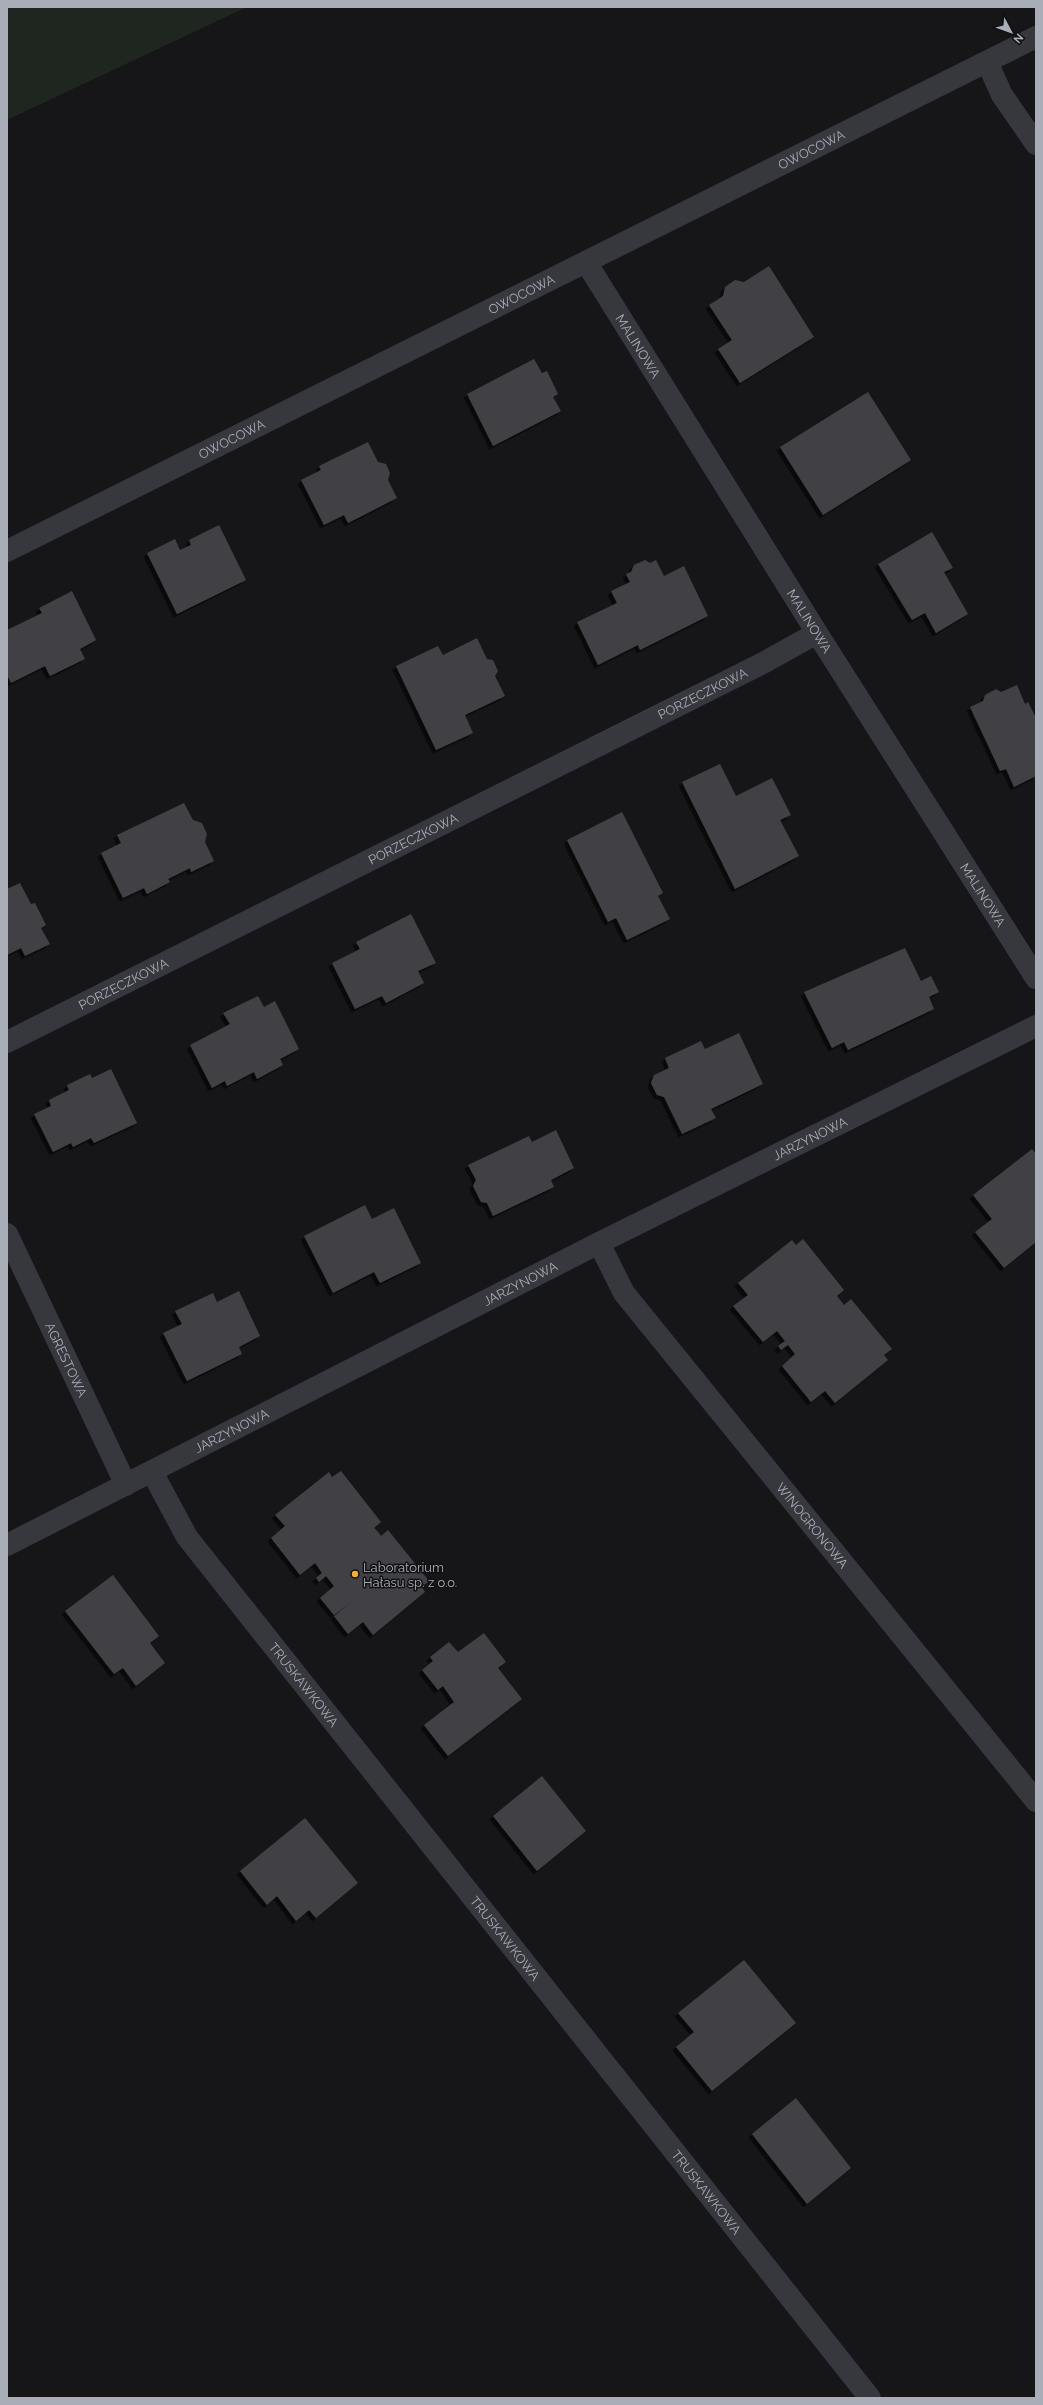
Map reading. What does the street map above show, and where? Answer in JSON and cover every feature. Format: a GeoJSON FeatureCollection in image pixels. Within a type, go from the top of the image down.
{"type":"FeatureCollection","features":[{"type":"Feature","properties":{"kind":"street","name":"OWOCOWA"},"geometry":{"type":"LineString","coordinates":[[7,551],[1036,37]]}},
{"type":"Feature","properties":{"kind":"street"},"geometry":{"type":"LineString","coordinates":[[987,62],[1002,95],[1036,144]]}},
{"type":"Feature","properties":{"kind":"street","name":"MALINOWA"},"geometry":{"type":"LineString","coordinates":[[586,262],[817,633],[1036,978]]}},
{"type":"Feature","properties":{"kind":"street","name":"PORZECZKOWA"},"geometry":{"type":"LineString","coordinates":[[7,1042],[758,666],[817,633]]}},
{"type":"Feature","properties":{"kind":"street","name":"JARZYNOWA"},"geometry":{"type":"LineString","coordinates":[[7,1545],[599,1243],[1036,1026]]}},
{"type":"Feature","properties":{"kind":"street","name":"AGRESTOWA"},"geometry":{"type":"LineString","coordinates":[[7,1234],[126,1485]]}},
{"type":"Feature","properties":{"kind":"street","name":"WINOGRONOWA"},"geometry":{"type":"LineString","coordinates":[[599,1243],[624,1293],[1036,1801]]}},
{"type":"Feature","properties":{"kind":"street","name":"TRUSKAWKOWA"},"geometry":{"type":"LineString","coordinates":[[152,1472],[187,1537],[870,2398]]}},
{"type":"Feature","properties":{"kind":"shaded area"},"geometry":{"type":"Polygon","coordinates":[[[7,7],[247,7],[7,120],[7,7]]]}},
{"type":"Feature","properties":{"kind":"building"},"geometry":{"type":"Polygon","coordinates":[[[769,266],[814,337],[740,383],[718,349],[732,340],[709,305],[723,296],[725,287],[735,280],[744,282],[769,266]]]}},
{"type":"Feature","properties":{"kind":"building"},"geometry":{"type":"Polygon","coordinates":[[[534,359],[542,373],[547,371],[558,394],[553,397],[561,411],[493,446],[467,394],[534,359]]]}},
{"type":"Feature","properties":{"kind":"building"},"geometry":{"type":"Polygon","coordinates":[[[868,392],[911,460],[823,515],[780,447],[868,392]]]}},
{"type":"Feature","properties":{"kind":"building"},"geometry":{"type":"Polygon","coordinates":[[[368,442],[378,462],[386,464],[390,473],[388,480],[397,498],[348,523],[344,515],[324,525],[301,480],[321,470],[319,466],[368,442]]]}},
{"type":"Feature","properties":{"kind":"building"},"geometry":{"type":"Polygon","coordinates":[[[219,525],[246,580],[177,614],[147,553],[175,539],[180,550],[191,545],[189,540],[219,525]]]}},
{"type":"Feature","properties":{"kind":"building"},"geometry":{"type":"Polygon","coordinates":[[[932,532],[953,568],[944,572],[968,614],[936,633],[925,613],[912,620],[878,564],[932,532]]]}},
{"type":"Feature","properties":{"kind":"building"},"geometry":{"type":"Polygon","coordinates":[[[645,560],[650,563],[656,560],[664,576],[684,566],[708,616],[640,650],[638,645],[598,665],[577,622],[617,603],[611,591],[630,582],[626,574],[631,572],[634,565],[645,560]]]}},
{"type":"Feature","properties":{"kind":"building"},"geometry":{"type":"Polygon","coordinates":[[[72,591],[96,640],[80,649],[85,659],[50,676],[45,666],[11,683],[7,675],[7,630],[42,613],[39,608],[72,591]]]}},
{"type":"Feature","properties":{"kind":"building"},"geometry":{"type":"Polygon","coordinates":[[[477,638],[487,659],[493,660],[498,671],[495,676],[505,696],[465,715],[473,733],[436,750],[396,666],[438,646],[443,655],[477,638]]]}},
{"type":"Feature","properties":{"kind":"building"},"geometry":{"type":"Polygon","coordinates":[[[1017,685],[1025,704],[1028,702],[1036,718],[1036,776],[1014,787],[1006,769],[1000,771],[970,707],[983,701],[985,695],[996,689],[1001,692],[1017,685]]]}},
{"type":"Feature","properties":{"kind":"building"},"geometry":{"type":"Polygon","coordinates":[[[720,764],[736,796],[772,778],[791,815],[780,820],[799,856],[735,889],[682,782],[720,764]]]}},
{"type":"Feature","properties":{"kind":"building"},"geometry":{"type":"Polygon","coordinates":[[[184,803],[193,820],[202,823],[207,834],[205,842],[214,861],[191,872],[190,868],[168,879],[170,882],[147,894],[144,888],[123,898],[101,853],[121,843],[117,835],[184,803]]]}},
{"type":"Feature","properties":{"kind":"building"},"geometry":{"type":"Polygon","coordinates":[[[622,812],[663,893],[658,896],[670,919],[627,940],[616,918],[608,922],[567,840],[622,812]]]}},
{"type":"Feature","properties":{"kind":"building"},"geometry":{"type":"Polygon","coordinates":[[[20,883],[31,904],[35,903],[46,925],[41,928],[50,944],[25,956],[21,948],[7,955],[7,889],[20,883]]]}},
{"type":"Feature","properties":{"kind":"building"},"geometry":{"type":"Polygon","coordinates":[[[411,914],[436,963],[418,971],[424,983],[386,1003],[382,996],[355,1009],[332,963],[360,949],[356,942],[411,914]]]}},
{"type":"Feature","properties":{"kind":"building"},"geometry":{"type":"Polygon","coordinates":[[[905,948],[921,981],[931,976],[939,992],[929,997],[934,1009],[848,1050],[844,1042],[832,1048],[804,992],[905,948]]]}},
{"type":"Feature","properties":{"kind":"building"},"geometry":{"type":"Polygon","coordinates":[[[258,996],[264,1007],[275,1001],[299,1049],[280,1059],[283,1065],[257,1079],[254,1072],[227,1086],[225,1081],[212,1088],[190,1045],[230,1024],[223,1013],[258,996]]]}},
{"type":"Feature","properties":{"kind":"building"},"geometry":{"type":"Polygon","coordinates":[[[739,1033],[763,1084],[711,1109],[716,1118],[682,1134],[664,1097],[657,1095],[651,1083],[654,1075],[669,1068],[665,1058],[701,1041],[705,1049],[739,1033]]]}},
{"type":"Feature","properties":{"kind":"building"},"geometry":{"type":"Polygon","coordinates":[[[111,1069],[137,1123],[94,1143],[91,1138],[73,1147],[71,1143],[53,1152],[34,1114],[51,1106],[49,1100],[69,1090],[67,1085],[90,1074],[92,1078],[111,1069]]]}},
{"type":"Feature","properties":{"kind":"building"},"geometry":{"type":"Polygon","coordinates":[[[556,1130],[574,1168],[551,1180],[554,1187],[493,1216],[487,1203],[481,1202],[473,1186],[476,1180],[468,1165],[529,1136],[532,1142],[556,1130]]]}},
{"type":"Feature","properties":{"kind":"building"},"geometry":{"type":"Polygon","coordinates":[[[1032,1149],[1036,1154],[1036,1242],[1004,1268],[975,1232],[992,1219],[973,1195],[1032,1149]]]}},
{"type":"Feature","properties":{"kind":"building"},"geometry":{"type":"Polygon","coordinates":[[[365,1205],[372,1219],[394,1208],[421,1263],[380,1283],[374,1272],[333,1293],[304,1236],[365,1205]]]}},
{"type":"Feature","properties":{"kind":"building"},"geometry":{"type":"Polygon","coordinates":[[[803,1239],[844,1290],[837,1296],[844,1305],[851,1299],[892,1349],[884,1355],[888,1360],[835,1403],[825,1391],[811,1402],[782,1366],[795,1354],[788,1345],[781,1350],[778,1346],[785,1341],[777,1331],[763,1342],[733,1306],[748,1295],[738,1283],[792,1240],[796,1245],[803,1239]]]}},
{"type":"Feature","properties":{"kind":"building"},"geometry":{"type":"Polygon","coordinates":[[[239,1291],[260,1336],[239,1347],[242,1354],[187,1381],[163,1333],[182,1324],[175,1311],[213,1293],[217,1302],[239,1291]]]}},
{"type":"Feature","properties":{"kind":"building"},"geometry":{"type":"Polygon","coordinates":[[[341,1471],[381,1522],[374,1528],[381,1536],[388,1530],[429,1581],[422,1587],[425,1592],[373,1635],[363,1622],[348,1634],[334,1616],[352,1601],[334,1615],[320,1598],[334,1586],[326,1576],[319,1582],[316,1578],[322,1573],[315,1563],[300,1575],[271,1538],[285,1526],[275,1515],[329,1472],[332,1477],[341,1471]]]}},
{"type":"Feature","properties":{"kind":"building"},"geometry":{"type":"Polygon","coordinates":[[[113,1575],[159,1636],[150,1643],[165,1663],[136,1686],[123,1668],[114,1674],[65,1611],[113,1575]]]}},
{"type":"Feature","properties":{"kind":"building"},"geometry":{"type":"Polygon","coordinates":[[[484,1633],[506,1662],[498,1668],[522,1699],[448,1756],[424,1725],[454,1702],[443,1686],[438,1690],[422,1670],[433,1661],[430,1657],[449,1642],[458,1652],[484,1633]]]}},
{"type":"Feature","properties":{"kind":"building"},"geometry":{"type":"Polygon","coordinates":[[[542,1776],[586,1831],[537,1871],[493,1816],[542,1776]]]}},
{"type":"Feature","properties":{"kind":"building"},"geometry":{"type":"Polygon","coordinates":[[[305,1818],[358,1883],[316,1918],[309,1910],[296,1921],[277,1896],[267,1905],[240,1871],[305,1818]]]}},
{"type":"Feature","properties":{"kind":"building"},"geometry":{"type":"Polygon","coordinates":[[[744,1960],[796,2023],[712,2091],[676,2047],[694,2032],[678,2013],[744,1960]]]}},
{"type":"Feature","properties":{"kind":"building"},"geometry":{"type":"Polygon","coordinates":[[[796,2098],[851,2168],[807,2204],[752,2134],[796,2098]]]}},
{"type":"Feature","properties":{"kind":"place","name":"Laboratorium Hałasu sp. z o.o."},"geometry":{"type":"Point","coordinates":[355,1574]}}]}
